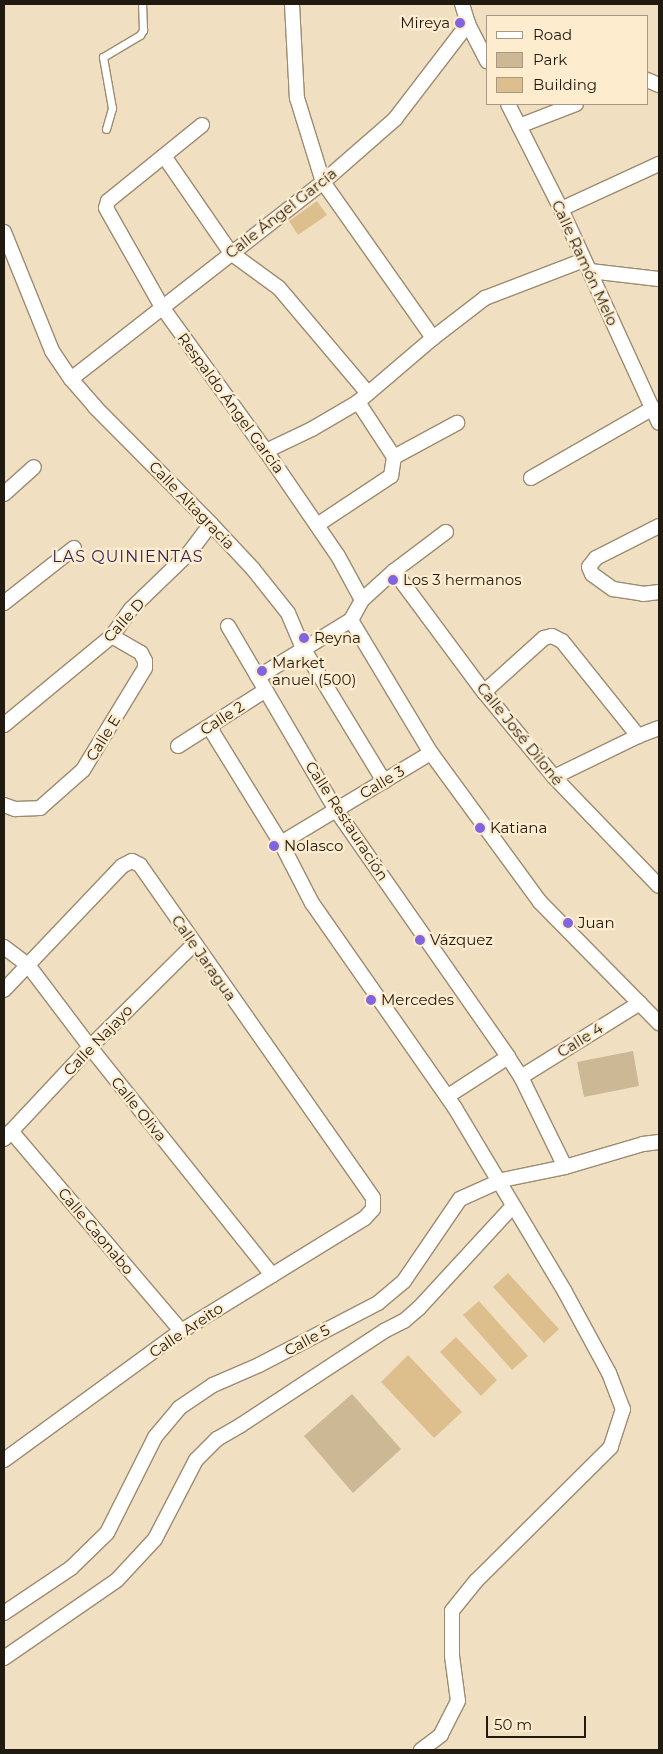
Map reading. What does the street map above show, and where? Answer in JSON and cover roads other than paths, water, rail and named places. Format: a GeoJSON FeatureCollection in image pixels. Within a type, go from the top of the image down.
{"type":"FeatureCollection","features":[{"type":"Feature","properties":{"kind":"street"},"geometry":{"type":"LineString","coordinates":[[292,4],[297,98],[323,182],[433,338]]}},
{"type":"Feature","properties":{"kind":"street"},"geometry":{"type":"LineString","coordinates":[[462,4],[468,24],[486,59]]}},
{"type":"Feature","properties":{"kind":"street","name":"Calle Ángel García"},"geometry":{"type":"LineString","coordinates":[[71,380],[323,182],[396,120],[468,24]]}},
{"type":"Feature","properties":{"kind":"street","name":"Calle Ramón Melo"},"geometry":{"type":"LineString","coordinates":[[508,105],[561,209],[659,423]]}},
{"type":"Feature","properties":{"kind":"street"},"geometry":{"type":"LineString","coordinates":[[519,126],[573,105]]}},
{"type":"Feature","properties":{"kind":"street"},"geometry":{"type":"LineString","coordinates":[[202,125],[164,156],[231,253],[279,288],[362,397],[394,457],[391,476],[317,525]]}},
{"type":"Feature","properties":{"kind":"street","name":"Respaldo Ángel García"},"geometry":{"type":"LineString","coordinates":[[164,156],[106,204],[106,208],[162,307],[317,525],[338,556],[362,600]]}},
{"type":"Feature","properties":{"kind":"street"},"geometry":{"type":"LineString","coordinates":[[561,209],[659,164]]}},
{"type":"Feature","properties":{"kind":"street","name":"Calle Altagracia"},"geometry":{"type":"LineString","coordinates":[[4,232],[52,351],[71,380],[212,524],[253,569],[288,613],[303,648],[384,781]]}},
{"type":"Feature","properties":{"kind":"street"},"geometry":{"type":"LineString","coordinates":[[266,451],[312,429],[362,397],[485,298],[587,266],[659,278]]}},
{"type":"Feature","properties":{"kind":"street"},"geometry":{"type":"LineString","coordinates":[[531,478],[653,408]]}},
{"type":"Feature","properties":{"kind":"street"},"geometry":{"type":"LineString","coordinates":[[394,457],[457,423]]}},
{"type":"Feature","properties":{"kind":"street"},"geometry":{"type":"LineString","coordinates":[[4,494],[34,467]]}},
{"type":"Feature","properties":{"kind":"street","name":"Calle D"},"geometry":{"type":"LineString","coordinates":[[4,725],[112,636],[131,609],[189,553],[212,524]]}},
{"type":"Feature","properties":{"kind":"street"},"geometry":{"type":"LineString","coordinates":[[659,526],[596,558],[589,567],[592,574],[613,589],[643,594],[659,592]]}},
{"type":"Feature","properties":{"kind":"street"},"geometry":{"type":"LineString","coordinates":[[258,677],[351,620],[362,600],[394,571],[446,532]]}},
{"type":"Feature","properties":{"kind":"street"},"geometry":{"type":"LineString","coordinates":[[4,603],[74,548]]}},
{"type":"Feature","properties":{"kind":"street","name":"Calle José Diloné"},"geometry":{"type":"LineString","coordinates":[[394,571],[484,692],[554,777],[659,886]]}},
{"type":"Feature","properties":{"kind":"street"},"geometry":{"type":"LineString","coordinates":[[351,620],[431,753],[540,902],[659,1023]]}},
{"type":"Feature","properties":{"kind":"street","name":"Calle Restauración"},"geometry":{"type":"LineString","coordinates":[[228,626],[336,810],[508,1057],[521,1078],[565,1167]]}},
{"type":"Feature","properties":{"kind":"street","name":"Calle E"},"geometry":{"type":"LineString","coordinates":[[4,805],[16,809],[40,808],[83,770],[145,668],[145,661],[141,653],[112,636]]}},
{"type":"Feature","properties":{"kind":"street"},"geometry":{"type":"LineString","coordinates":[[484,692],[544,638],[552,636],[562,641],[638,736]]}},
{"type":"Feature","properties":{"kind":"street","name":"Calle 2"},"geometry":{"type":"LineString","coordinates":[[178,746],[212,725],[217,719],[266,690]]}},
{"type":"Feature","properties":{"kind":"street"},"geometry":{"type":"LineString","coordinates":[[212,725],[213,733],[282,843],[312,903],[448,1096],[565,1292],[609,1373],[622,1409],[611,1446],[476,1581],[452,1611],[452,1656],[458,1701],[441,1735],[421,1750]]}},
{"type":"Feature","properties":{"kind":"street"},"geometry":{"type":"LineString","coordinates":[[554,777],[638,736],[659,728]]}},
{"type":"Feature","properties":{"kind":"street","name":"Calle 3"},"geometry":{"type":"LineString","coordinates":[[282,843],[431,753]]}},
{"type":"Feature","properties":{"kind":"street","name":"Calle Jaragua"},"geometry":{"type":"LineString","coordinates":[[4,990],[122,866],[132,861],[140,866],[373,1198],[373,1209]]}},
{"type":"Feature","properties":{"kind":"street","name":"Calle Najayo"},"geometry":{"type":"LineString","coordinates":[[8,1135],[90,1047],[194,944]]}},
{"type":"Feature","properties":{"kind":"street","name":"Calle Oliva"},"geometry":{"type":"LineString","coordinates":[[4,947],[28,965],[90,1047],[272,1275]]}},
{"type":"Feature","properties":{"kind":"street","name":"Calle 4"},"geometry":{"type":"LineString","coordinates":[[521,1078],[640,1004]]}},
{"type":"Feature","properties":{"kind":"street"},"geometry":{"type":"LineString","coordinates":[[448,1096],[508,1057]]}},
{"type":"Feature","properties":{"kind":"street","name":"Calle Caonabo"},"geometry":{"type":"LineString","coordinates":[[8,1135],[181,1330]]}},
{"type":"Feature","properties":{"kind":"street","name":"Calle 5"},"geometry":{"type":"LineString","coordinates":[[4,1612],[71,1568],[107,1533],[155,1437],[179,1408],[213,1384],[259,1366],[378,1303],[404,1281],[460,1199],[498,1182],[565,1167],[643,1144],[659,1142]]}},
{"type":"Feature","properties":{"kind":"street"},"geometry":{"type":"LineString","coordinates":[[4,1658],[116,1580],[155,1540],[196,1460],[216,1439],[241,1426],[384,1331],[404,1321],[419,1308],[513,1206]]}},
{"type":"Feature","properties":{"kind":"street","name":"Calle Areito"},"geometry":{"type":"LineString","coordinates":[[4,1460],[181,1330],[365,1218],[373,1209]]}},
{"type":"Feature","properties":{"kind":"lane"},"geometry":{"type":"LineString","coordinates":[[106,129],[112,110],[103,57],[140,35],[145,23],[142,4]]}},
{"type":"Feature","properties":{"kind":"place","name":"Mireya"},"geometry":{"type":"Point","coordinates":[460,23]}},
{"type":"Feature","properties":{"kind":"place","name":"Los 3 hermanos"},"geometry":{"type":"Point","coordinates":[393,580]}},
{"type":"Feature","properties":{"kind":"place","name":"Reyna"},"geometry":{"type":"Point","coordinates":[304,638]}},
{"type":"Feature","properties":{"kind":"place","name":"Market anuel (500)"},"geometry":{"type":"Point","coordinates":[262,671]}},
{"type":"Feature","properties":{"kind":"place","name":"Katiana"},"geometry":{"type":"Point","coordinates":[480,828]}},
{"type":"Feature","properties":{"kind":"place","name":"Nolasco"},"geometry":{"type":"Point","coordinates":[274,846]}},
{"type":"Feature","properties":{"kind":"place","name":"Juan"},"geometry":{"type":"Point","coordinates":[568,923]}},
{"type":"Feature","properties":{"kind":"place","name":"Vázquez"},"geometry":{"type":"Point","coordinates":[420,940]}},
{"type":"Feature","properties":{"kind":"place","name":"Mercedes"},"geometry":{"type":"Point","coordinates":[371,1000]}},
{"type":"Feature","properties":{"kind":"district","name":"LAS QUINIENTAS"},"geometry":{"type":"Point","coordinates":[128,557]}}]}
